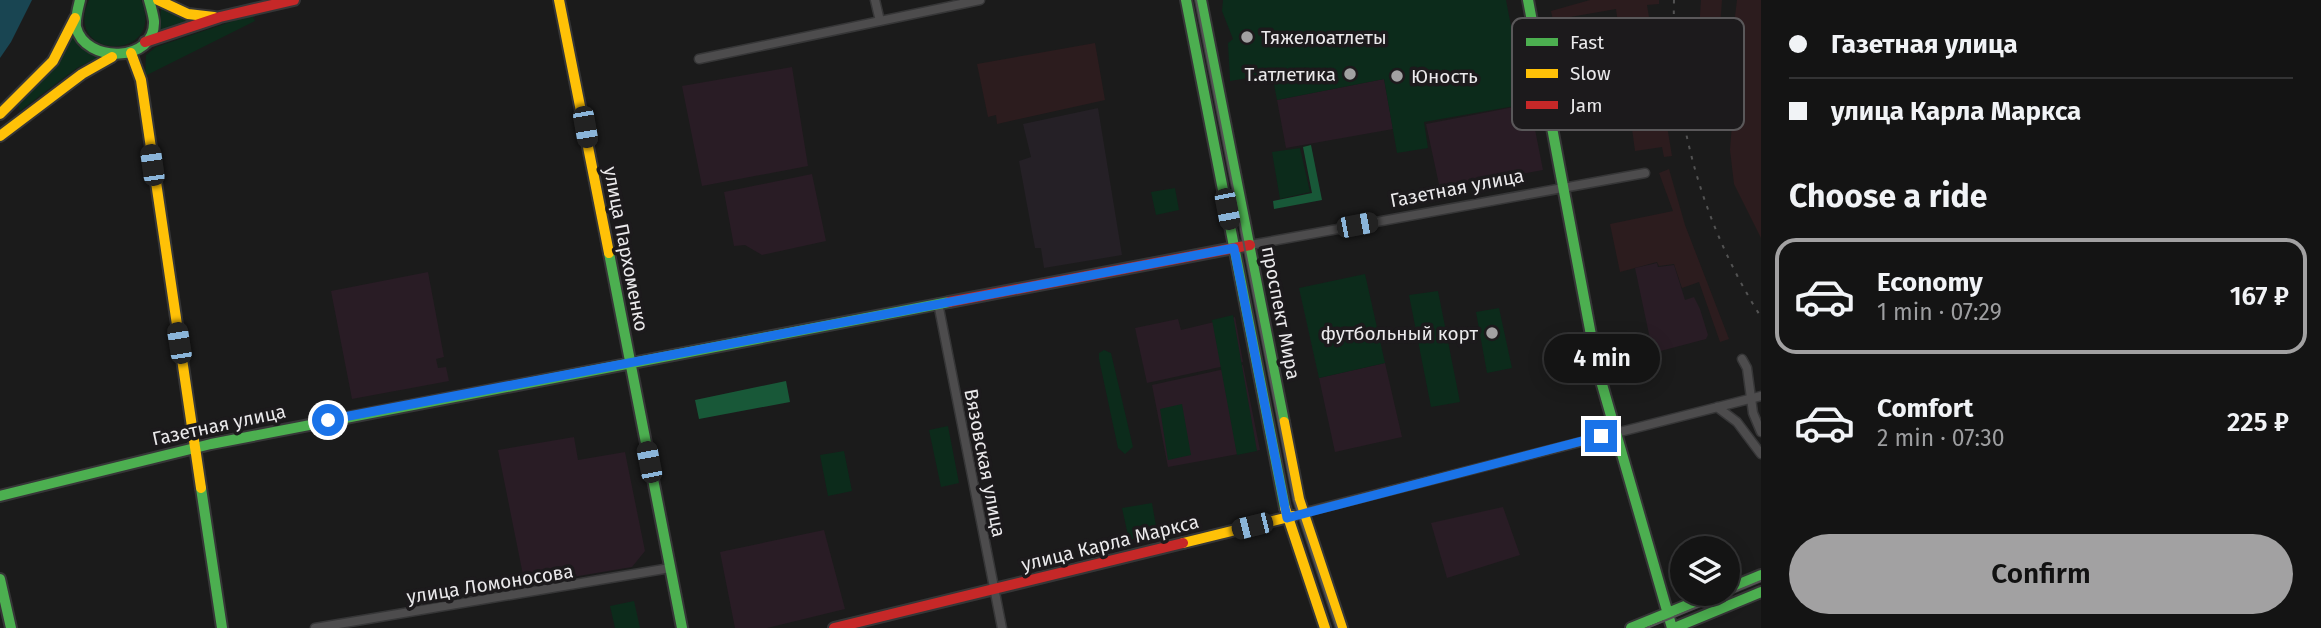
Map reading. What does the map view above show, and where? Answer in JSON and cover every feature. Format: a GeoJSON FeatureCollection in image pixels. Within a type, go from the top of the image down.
{"type":"FeatureCollection","features":[{"type":"Feature","properties":{"kind":"main road"},"geometry":{"type":"LineString","coordinates":[[0,114],[53,61],[76,15],[80,0]]}},
{"type":"Feature","properties":{"kind":"main road"},"geometry":{"type":"LineString","coordinates":[[145,42],[153,23],[149,0]]}},
{"type":"Feature","properties":{"kind":"main road"},"geometry":{"type":"LineString","coordinates":[[158,0],[188,14],[220,17]]}},
{"type":"Feature","properties":{"kind":"main road"},"geometry":{"type":"LineString","coordinates":[[0,136],[82,74],[112,57],[131,54],[145,42],[220,17],[294,0]]}},
{"type":"Feature","properties":{"kind":"main road","name":"улица Пархоменко"},"geometry":{"type":"LineString","coordinates":[[559,0],[682,628]]}},
{"type":"Feature","properties":{"kind":"main road","name":"проспект Мира"},"geometry":{"type":"LineString","coordinates":[[1186,0],[1287,518],[1325,628]]}},
{"type":"Feature","properties":{"kind":"main road","name":"проспект Мира"},"geometry":{"type":"LineString","coordinates":[[1201,0],[1302,513],[1342,628]]}},
{"type":"Feature","properties":{"kind":"main road"},"geometry":{"type":"LineString","coordinates":[[1528,0],[1531,18]]}},
{"type":"Feature","properties":{"kind":"main road"},"geometry":{"type":"LineString","coordinates":[[76,15],[82,38],[90,47],[112,57]]}},
{"type":"Feature","properties":{"kind":"main road"},"geometry":{"type":"LineString","coordinates":[[131,54],[141,80],[222,628]]}},
{"type":"Feature","properties":{"kind":"main road"},"geometry":{"type":"LineString","coordinates":[[1550,130],[1594,355],[1673,628],[1761,592]]}},
{"type":"Feature","properties":{"kind":"main road","name":"Газетная улица"},"geometry":{"type":"LineString","coordinates":[[0,496],[194,448],[629,362],[1251,245]]}},
{"type":"Feature","properties":{"kind":"main road","name":"улица Карла Маркса"},"geometry":{"type":"LineString","coordinates":[[834,628],[1302,513]]}},
{"type":"Feature","properties":{"kind":"main road"},"geometry":{"type":"LineString","coordinates":[[1740,584],[1761,575]]}},
{"type":"Feature","properties":{"kind":"main road"},"geometry":{"type":"LineString","coordinates":[[0,579],[11,628]]}},
{"type":"Feature","properties":{"kind":"main road"},"geometry":{"type":"LineString","coordinates":[[1631,628],[1686,606]]}},
{"type":"Feature","properties":{"kind":"street"},"geometry":{"type":"LineString","coordinates":[[876,0],[880,21]]}},
{"type":"Feature","properties":{"kind":"street"},"geometry":{"type":"LineString","coordinates":[[699,59],[980,0]]}},
{"type":"Feature","properties":{"kind":"street","name":"Газетная улица"},"geometry":{"type":"LineString","coordinates":[[1251,245],[1645,173]]}},
{"type":"Feature","properties":{"kind":"street","name":"Вязовская улица"},"geometry":{"type":"LineString","coordinates":[[938,303],[1002,628]]}},
{"type":"Feature","properties":{"kind":"street"},"geometry":{"type":"LineString","coordinates":[[1742,359],[1747,368],[1750,399],[1761,432]]}},
{"type":"Feature","properties":{"kind":"street","name":"улица Карла Маркса"},"geometry":{"type":"LineString","coordinates":[[1302,513],[1761,396]]}},
{"type":"Feature","properties":{"kind":"street"},"geometry":{"type":"LineString","coordinates":[[1717,407],[1737,422],[1761,454]]}},
{"type":"Feature","properties":{"kind":"street","name":"улица Ломоносова"},"geometry":{"type":"LineString","coordinates":[[315,628],[670,568]]}},
{"type":"Feature","properties":{"kind":"shaded area"},"geometry":{"type":"Polygon","coordinates":[[[1590,0],[1659,0],[1659,4],[1647,5],[1649,18],[1617,18],[1616,9],[1553,18],[1551,11],[1590,0]]]}},
{"type":"Feature","properties":{"kind":"shaded area"},"geometry":{"type":"Polygon","coordinates":[[[1701,0],[1722,0],[1721,18],[1700,18],[1701,0]]]}},
{"type":"Feature","properties":{"kind":"shaded area"},"geometry":{"type":"Polygon","coordinates":[[[1737,0],[1761,0],[1761,238],[1734,184],[1730,150],[1732,130],[1744,130],[1744,18],[1735,18],[1737,0]]]}},
{"type":"Feature","properties":{"kind":"shaded area"},"geometry":{"type":"Polygon","coordinates":[[[1095,43],[1105,100],[997,124],[996,115],[988,117],[977,64],[1095,43]]]}},
{"type":"Feature","properties":{"kind":"shaded area"},"geometry":{"type":"Polygon","coordinates":[[[792,67],[808,166],[702,186],[682,86],[792,67]]]}},
{"type":"Feature","properties":{"kind":"shaded area"},"geometry":{"type":"Polygon","coordinates":[[[1384,79],[1393,129],[1286,148],[1277,100],[1384,79]]]}},
{"type":"Feature","properties":{"kind":"shaded area"},"geometry":{"type":"Polygon","coordinates":[[[1512,107],[1512,130],[1535,130],[1543,170],[1440,189],[1426,124],[1512,107]]]}},
{"type":"Feature","properties":{"kind":"shaded area"},"geometry":{"type":"Polygon","coordinates":[[[1098,108],[1122,255],[1044,268],[1041,248],[1035,248],[1019,161],[1031,157],[1023,124],[1098,108]]]}},
{"type":"Feature","properties":{"kind":"shaded area"},"geometry":{"type":"Polygon","coordinates":[[[1632,130],[1668,130],[1672,156],[1664,157],[1662,147],[1635,151],[1632,130]]]}},
{"type":"Feature","properties":{"kind":"shaded area"},"geometry":{"type":"Polygon","coordinates":[[[1669,169],[1685,225],[1729,339],[1720,342],[1699,282],[1682,288],[1674,264],[1659,266],[1657,262],[1620,272],[1610,224],[1673,211],[1659,173],[1669,169]]]}},
{"type":"Feature","properties":{"kind":"shaded area"},"geometry":{"type":"Polygon","coordinates":[[[812,174],[826,241],[762,255],[745,245],[734,246],[724,192],[812,174]]]}},
{"type":"Feature","properties":{"kind":"shaded area"},"geometry":{"type":"Polygon","coordinates":[[[1657,263],[1658,267],[1674,265],[1685,300],[1694,297],[1700,309],[1708,335],[1706,339],[1653,353],[1635,268],[1657,263]]]}},
{"type":"Feature","properties":{"kind":"shaded area"},"geometry":{"type":"Polygon","coordinates":[[[428,272],[444,357],[436,359],[438,368],[446,367],[449,381],[352,399],[331,291],[428,272]]]}},
{"type":"Feature","properties":{"kind":"shaded area"},"geometry":{"type":"Polygon","coordinates":[[[1235,317],[1243,362],[1147,383],[1135,328],[1178,319],[1181,330],[1235,317]]]}},
{"type":"Feature","properties":{"kind":"shaded area"},"geometry":{"type":"Polygon","coordinates":[[[1385,363],[1402,437],[1335,452],[1319,378],[1385,363]]]}},
{"type":"Feature","properties":{"kind":"shaded area"},"geometry":{"type":"Polygon","coordinates":[[[1243,365],[1260,450],[1168,467],[1152,385],[1243,365]]]}},
{"type":"Feature","properties":{"kind":"shaded area"},"geometry":{"type":"Polygon","coordinates":[[[574,437],[578,460],[625,452],[645,551],[632,567],[525,585],[498,450],[574,437]]]}},
{"type":"Feature","properties":{"kind":"shaded area"},"geometry":{"type":"Polygon","coordinates":[[[1503,507],[1520,555],[1447,578],[1431,523],[1503,507]]]}},
{"type":"Feature","properties":{"kind":"shaded area"},"geometry":{"type":"Polygon","coordinates":[[[824,530],[845,609],[767,628],[735,628],[720,552],[824,530]]]}},
{"type":"Feature","properties":{"kind":"green space"},"geometry":{"type":"Polygon","coordinates":[[[89,0],[141,0],[145,20],[140,35],[129,43],[115,46],[100,43],[89,34],[84,20],[89,0]]]}},
{"type":"Feature","properties":{"kind":"green space","name":"Юность"},"geometry":{"type":"Polygon","coordinates":[[[1223,0],[1506,0],[1512,31],[1512,106],[1424,122],[1428,148],[1397,153],[1384,79],[1277,100],[1272,74],[1230,81],[1228,43],[1233,39],[1222,11],[1223,0]]]}},
{"type":"Feature","properties":{"kind":"green space"},"geometry":{"type":"Polygon","coordinates":[[[161,7],[195,21],[159,32],[161,7]]]}},
{"type":"Feature","properties":{"kind":"green space"},"geometry":{"type":"Polygon","coordinates":[[[245,17],[253,17],[255,21],[145,76],[146,55],[156,47],[245,17]]]}},
{"type":"Feature","properties":{"kind":"green space"},"geometry":{"type":"Polygon","coordinates":[[[75,32],[99,57],[77,68],[20,111],[18,104],[49,73],[75,32]]]}},
{"type":"Feature","properties":{"kind":"green space"},"geometry":{"type":"Polygon","coordinates":[[[1311,145],[1322,200],[1274,209],[1273,201],[1312,193],[1303,147],[1311,145]]]}},
{"type":"Feature","properties":{"kind":"green space"},"geometry":{"type":"Polygon","coordinates":[[[1300,148],[1310,192],[1280,199],[1272,152],[1300,148]]]}},
{"type":"Feature","properties":{"kind":"green space"},"geometry":{"type":"Polygon","coordinates":[[[1175,188],[1179,210],[1156,215],[1151,192],[1175,188]]]}},
{"type":"Feature","properties":{"kind":"green space"},"geometry":{"type":"Polygon","coordinates":[[[1365,274],[1385,363],[1319,378],[1299,288],[1365,274]]]}},
{"type":"Feature","properties":{"kind":"green space"},"geometry":{"type":"Polygon","coordinates":[[[1438,291],[1460,402],[1431,407],[1409,295],[1438,291]]]}},
{"type":"Feature","properties":{"kind":"green space","name":"футбольный корт"},"geometry":{"type":"Polygon","coordinates":[[[1499,308],[1512,368],[1487,373],[1476,312],[1499,308]]]}},
{"type":"Feature","properties":{"kind":"green space"},"geometry":{"type":"Polygon","coordinates":[[[1233,315],[1257,451],[1237,455],[1212,320],[1233,315]]]}},
{"type":"Feature","properties":{"kind":"green space"},"geometry":{"type":"Polygon","coordinates":[[[1104,350],[1111,353],[1133,447],[1125,454],[1118,448],[1099,359],[1099,353],[1104,350]]]}},
{"type":"Feature","properties":{"kind":"green space"},"geometry":{"type":"Polygon","coordinates":[[[786,381],[790,402],[699,419],[695,400],[786,381]]]}},
{"type":"Feature","properties":{"kind":"green space"},"geometry":{"type":"Polygon","coordinates":[[[1182,404],[1191,455],[1168,460],[1160,409],[1182,404]]]}},
{"type":"Feature","properties":{"kind":"green space"},"geometry":{"type":"Polygon","coordinates":[[[948,426],[959,483],[941,487],[929,430],[948,426]]]}},
{"type":"Feature","properties":{"kind":"green space"},"geometry":{"type":"Polygon","coordinates":[[[844,451],[852,491],[828,496],[820,455],[844,451]]]}},
{"type":"Feature","properties":{"kind":"green space"},"geometry":{"type":"Polygon","coordinates":[[[1152,503],[1157,532],[1129,540],[1122,508],[1152,503]]]}},
{"type":"Feature","properties":{"kind":"green space"},"geometry":{"type":"Polygon","coordinates":[[[634,601],[640,628],[615,628],[610,606],[634,601]]]}},
{"type":"Feature","properties":{"kind":"water"},"geometry":{"type":"Polygon","coordinates":[[[0,0],[32,0],[0,58],[0,0]]]}},
{"type":"Feature","properties":{"kind":"tram line"},"geometry":{"type":"LineString","coordinates":[[1196,0],[1294,500],[1337,628]]}},
{"type":"Feature","properties":{"kind":"tram line"},"geometry":{"type":"LineString","coordinates":[[1647,628],[1761,581]]}},
{"type":"Feature","properties":{"kind":"railway"},"geometry":{"type":"LineString","coordinates":[[1674,0],[1674,18]]}},
{"type":"Feature","properties":{"kind":"railway"},"geometry":{"type":"LineString","coordinates":[[1685,130],[1706,205],[1740,281],[1761,317]]}},
{"type":"Feature","properties":{"kind":"traffic: fast"},"geometry":{"type":"LineString","coordinates":[[80,0],[76,27],[82,39],[92,48],[119,54],[144,45],[152,35],[154,21],[149,0]]}},
{"type":"Feature","properties":{"kind":"traffic: fast"},"geometry":{"type":"LineString","coordinates":[[1186,0],[1285,508]]}},
{"type":"Feature","properties":{"kind":"traffic: fast"},"geometry":{"type":"LineString","coordinates":[[1201,0],[1284,422]]}},
{"type":"Feature","properties":{"kind":"traffic: fast"},"geometry":{"type":"LineString","coordinates":[[1528,0],[1531,18]]}},
{"type":"Feature","properties":{"kind":"traffic: fast"},"geometry":{"type":"LineString","coordinates":[[1552,130],[1597,367],[1672,628]]}},
{"type":"Feature","properties":{"kind":"traffic: fast"},"geometry":{"type":"LineString","coordinates":[[609,253],[682,628]]}},
{"type":"Feature","properties":{"kind":"traffic: fast"},"geometry":{"type":"LineString","coordinates":[[0,496],[211,444],[949,302]]}},
{"type":"Feature","properties":{"kind":"traffic: fast"},"geometry":{"type":"LineString","coordinates":[[201,488],[222,628]]}},
{"type":"Feature","properties":{"kind":"traffic: fast"},"geometry":{"type":"LineString","coordinates":[[1740,584],[1761,575]]}},
{"type":"Feature","properties":{"kind":"traffic: fast"},"geometry":{"type":"LineString","coordinates":[[0,579],[11,628]]}},
{"type":"Feature","properties":{"kind":"traffic: fast"},"geometry":{"type":"LineString","coordinates":[[1674,628],[1761,592]]}},
{"type":"Feature","properties":{"kind":"traffic: fast"},"geometry":{"type":"LineString","coordinates":[[1631,628],[1685,606]]}},
{"type":"Feature","properties":{"kind":"traffic: slow"},"geometry":{"type":"LineString","coordinates":[[158,0],[188,14],[214,17]]}},
{"type":"Feature","properties":{"kind":"traffic: slow"},"geometry":{"type":"LineString","coordinates":[[559,0],[609,253]]}},
{"type":"Feature","properties":{"kind":"traffic: slow"},"geometry":{"type":"LineString","coordinates":[[0,114],[53,61],[75,18]]}},
{"type":"Feature","properties":{"kind":"traffic: slow"},"geometry":{"type":"LineString","coordinates":[[131,53],[141,80],[201,488]]}},
{"type":"Feature","properties":{"kind":"traffic: slow"},"geometry":{"type":"LineString","coordinates":[[0,136],[82,74],[112,57]]}},
{"type":"Feature","properties":{"kind":"traffic: slow"},"geometry":{"type":"LineString","coordinates":[[1284,422],[1299,499],[1342,628]]}},
{"type":"Feature","properties":{"kind":"traffic: slow"},"geometry":{"type":"LineString","coordinates":[[1285,508],[1325,628]]}},
{"type":"Feature","properties":{"kind":"traffic: slow"},"geometry":{"type":"LineString","coordinates":[[1183,543],[1293,516]]}},
{"type":"Feature","properties":{"kind":"traffic: jam"},"geometry":{"type":"LineString","coordinates":[[145,42],[220,17],[294,0]]}},
{"type":"Feature","properties":{"kind":"traffic: jam"},"geometry":{"type":"LineString","coordinates":[[949,302],[1250,245]]}},
{"type":"Feature","properties":{"kind":"traffic: jam"},"geometry":{"type":"LineString","coordinates":[[834,628],[1183,543]]}},
{"type":"Feature","properties":{"kind":"place","name":"Тяжелоатлеты"},"geometry":{"type":"Point","coordinates":[1247,37]}},
{"type":"Feature","properties":{"kind":"place","name":"Т.атлетика"},"geometry":{"type":"Point","coordinates":[1350,74]}},
{"type":"Feature","properties":{"kind":"place","name":"Юность"},"geometry":{"type":"Point","coordinates":[1397,76]}},
{"type":"Feature","properties":{"kind":"place","name":"футбольный корт"},"geometry":{"type":"Point","coordinates":[1492,333]}},
{"type":"Feature","properties":{"kind":"route"},"geometry":{"type":"LineString","coordinates":[[328,420],[1234,248],[1287,518],[1601,436]]}}]}
